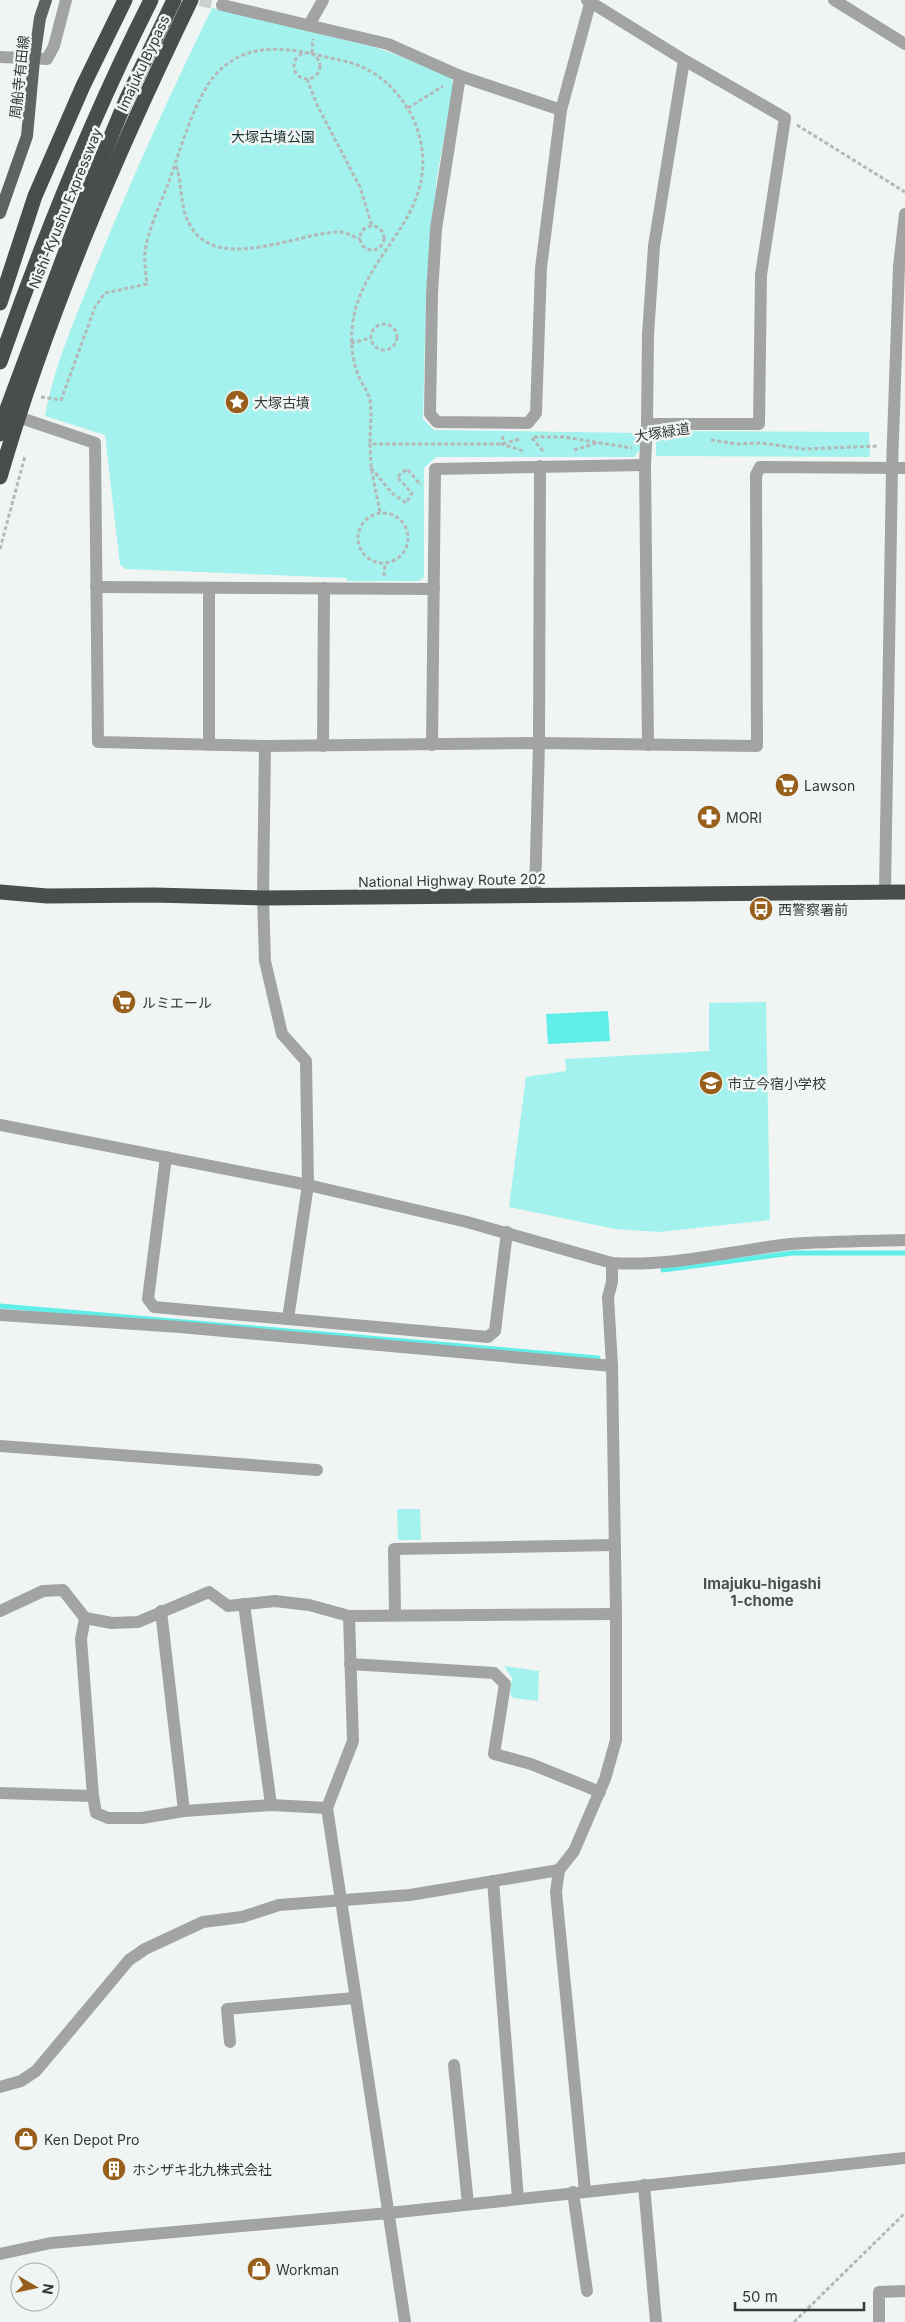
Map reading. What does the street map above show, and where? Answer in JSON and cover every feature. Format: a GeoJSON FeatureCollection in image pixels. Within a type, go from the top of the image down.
{"type":"FeatureCollection","features":[{"type":"Feature","properties":{"kind":"highway"},"geometry":{"type":"LineString","coordinates":[[0,303],[35,196],[83,86],[126,0]]}},
{"type":"Feature","properties":{"kind":"highway","name":"Nishi-Kyushu Expressway"},"geometry":{"type":"LineString","coordinates":[[0,362],[29,278],[68,179],[151,0]]}},
{"type":"Feature","properties":{"kind":"highway","name":"Nishi-Kyushu Expressway"},"geometry":{"type":"LineString","coordinates":[[0,434],[20,372],[89,189],[127,98],[174,0]]}},
{"type":"Feature","properties":{"kind":"highway","name":"Imajuku Bypass"},"geometry":{"type":"LineString","coordinates":[[0,477],[26,393],[69,275],[136,115],[191,0]]}},
{"type":"Feature","properties":{"kind":"highway","name":"National Highway Route 202"},"geometry":{"type":"LineString","coordinates":[[0,892],[47,896],[154,894],[263,898],[905,892]]}},
{"type":"Feature","properties":{"kind":"main road","name":"周船寺有田線"},"geometry":{"type":"LineString","coordinates":[[0,213],[28,136],[34,60],[40,18],[46,0]]}},
{"type":"Feature","properties":{"kind":"street"},"geometry":{"type":"LineString","coordinates":[[0,57],[34,60],[47,59],[54,46],[66,0]]}},
{"type":"Feature","properties":{"kind":"street"},"geometry":{"type":"LineString","coordinates":[[309,25],[323,0]]}},
{"type":"Feature","properties":{"kind":"street"},"geometry":{"type":"LineString","coordinates":[[834,0],[905,44]]}},
{"type":"Feature","properties":{"kind":"street"},"geometry":{"type":"LineString","coordinates":[[460,76],[436,229],[432,294],[430,414],[437,422],[528,423],[536,413],[541,268],[561,110],[589,1],[684,60],[785,118],[761,275],[759,424],[648,424]]}},
{"type":"Feature","properties":{"kind":"street"},"geometry":{"type":"LineString","coordinates":[[222,4],[388,44],[460,76],[561,110]]}},
{"type":"Feature","properties":{"kind":"street"},"geometry":{"type":"LineString","coordinates":[[648,745],[645,465],[648,424],[648,335],[654,246],[684,60]]}},
{"type":"Feature","properties":{"kind":"street"},"geometry":{"type":"LineString","coordinates":[[885,892],[892,446],[899,266],[905,214]]}},
{"type":"Feature","properties":{"kind":"street"},"geometry":{"type":"LineString","coordinates":[[18,417],[95,443],[98,742],[265,746],[540,743],[757,746],[756,475],[760,467],[905,468]]}},
{"type":"Feature","properties":{"kind":"street"},"geometry":{"type":"LineString","coordinates":[[432,744],[435,469],[542,460],[645,465]]}},
{"type":"Feature","properties":{"kind":"street"},"geometry":{"type":"LineString","coordinates":[[535,896],[540,743],[542,460]]}},
{"type":"Feature","properties":{"kind":"street"},"geometry":{"type":"LineString","coordinates":[[96,587],[434,589]]}},
{"type":"Feature","properties":{"kind":"street"},"geometry":{"type":"LineString","coordinates":[[323,746],[324,588]]}},
{"type":"Feature","properties":{"kind":"street"},"geometry":{"type":"LineString","coordinates":[[209,589],[209,745]]}},
{"type":"Feature","properties":{"kind":"street"},"geometry":{"type":"LineString","coordinates":[[265,746],[263,898],[265,960],[282,1034],[306,1061],[308,1185],[288,1319]]}},
{"type":"Feature","properties":{"kind":"street"},"geometry":{"type":"LineString","coordinates":[[0,1125],[308,1185],[507,1232],[612,1263],[633,1264],[702,1258],[791,1244],[905,1240]]}},
{"type":"Feature","properties":{"kind":"street"},"geometry":{"type":"LineString","coordinates":[[166,1157],[148,1299],[154,1306],[488,1337],[495,1332],[507,1232]]}},
{"type":"Feature","properties":{"kind":"street"},"geometry":{"type":"LineString","coordinates":[[588,2291],[556,1892],[559,1870],[574,1852],[606,1780],[616,1740],[612,1366],[608,1297],[612,1282],[612,1263]]}},
{"type":"Feature","properties":{"kind":"street"},"geometry":{"type":"LineString","coordinates":[[0,1315],[180,1327],[612,1366]]}},
{"type":"Feature","properties":{"kind":"street"},"geometry":{"type":"LineString","coordinates":[[0,1446],[317,1470]]}},
{"type":"Feature","properties":{"kind":"street"},"geometry":{"type":"LineString","coordinates":[[395,1615],[394,1549],[615,1545]]}},
{"type":"Feature","properties":{"kind":"street"},"geometry":{"type":"LineString","coordinates":[[0,1611],[43,1592],[63,1590],[85,1618],[112,1623],[138,1622],[209,1592],[228,1606],[275,1601],[310,1605],[349,1616],[616,1614]]}},
{"type":"Feature","properties":{"kind":"street"},"geometry":{"type":"LineString","coordinates":[[244,1604],[271,1805]]}},
{"type":"Feature","properties":{"kind":"street"},"geometry":{"type":"LineString","coordinates":[[161,1611],[184,1811]]}},
{"type":"Feature","properties":{"kind":"street"},"geometry":{"type":"LineString","coordinates":[[349,1616],[353,1741],[327,1808],[405,2322]]}},
{"type":"Feature","properties":{"kind":"street"},"geometry":{"type":"LineString","coordinates":[[85,1618],[81,1639],[93,1796],[96,1812],[108,1818],[142,1818],[184,1811],[271,1805],[327,1808]]}},
{"type":"Feature","properties":{"kind":"street"},"geometry":{"type":"LineString","coordinates":[[350,1664],[494,1673],[505,1684],[494,1754],[531,1764],[600,1792]]}},
{"type":"Feature","properties":{"kind":"street"},"geometry":{"type":"LineString","coordinates":[[0,1793],[93,1796]]}},
{"type":"Feature","properties":{"kind":"street"},"geometry":{"type":"LineString","coordinates":[[0,2088],[21,2081],[36,2071],[129,1960],[145,1949],[203,1922],[242,1917],[278,1905],[410,1895],[559,1870]]}},
{"type":"Feature","properties":{"kind":"street"},"geometry":{"type":"LineString","coordinates":[[492,1881],[518,2199]]}},
{"type":"Feature","properties":{"kind":"street"},"geometry":{"type":"LineString","coordinates":[[230,2042],[228,2010],[355,1998]]}},
{"type":"Feature","properties":{"kind":"street"},"geometry":{"type":"LineString","coordinates":[[454,2064],[468,2204]]}},
{"type":"Feature","properties":{"kind":"street"},"geometry":{"type":"LineString","coordinates":[[0,2254],[51,2244],[389,2213],[579,2191],[905,2158]]}},
{"type":"Feature","properties":{"kind":"street"},"geometry":{"type":"LineString","coordinates":[[644,2185],[656,2322]]}},
{"type":"Feature","properties":{"kind":"street"},"geometry":{"type":"LineString","coordinates":[[879,2322],[879,2292],[905,2291]]}},
{"type":"Feature","properties":{"kind":"path"},"geometry":{"type":"LineString","coordinates":[[26,393],[61,400],[95,307],[105,293],[147,284],[145,252],[196,111],[206,88],[217,73],[250,53],[283,48],[352,63],[375,74],[392,89],[408,108],[419,134],[422,156],[422,173],[417,201],[364,287],[355,308],[352,343],[357,372],[370,399],[371,467],[380,512]]}},
{"type":"Feature","properties":{"kind":"path"},"geometry":{"type":"LineString","coordinates":[[303,53],[312,53],[319,59],[320,68],[316,76],[307,79],[299,76],[294,68],[296,59],[303,53]]}},
{"type":"Feature","properties":{"kind":"path"},"geometry":{"type":"LineString","coordinates":[[408,108],[460,76]]}},
{"type":"Feature","properties":{"kind":"path"},"geometry":{"type":"LineString","coordinates":[[307,79],[317,105],[360,187],[372,226]]}},
{"type":"Feature","properties":{"kind":"path"},"geometry":{"type":"LineString","coordinates":[[785,118],[905,192]]}},
{"type":"Feature","properties":{"kind":"path"},"geometry":{"type":"LineString","coordinates":[[175,165],[179,175],[183,206],[190,226],[204,241],[224,249],[246,248],[340,231],[360,239]]}},
{"type":"Feature","properties":{"kind":"path"},"geometry":{"type":"LineString","coordinates":[[372,226],[378,227],[384,233],[385,240],[382,246],[373,251],[364,248],[360,239],[363,230],[372,226]]}},
{"type":"Feature","properties":{"kind":"path"},"geometry":{"type":"LineString","coordinates":[[382,246],[387,249]]}},
{"type":"Feature","properties":{"kind":"path"},"geometry":{"type":"LineString","coordinates":[[383,324],[393,327],[398,337],[394,347],[385,351],[375,348],[370,338],[374,328],[383,324]]}},
{"type":"Feature","properties":{"kind":"path"},"geometry":{"type":"LineString","coordinates":[[352,343],[370,338]]}},
{"type":"Feature","properties":{"kind":"path"},"geometry":{"type":"LineString","coordinates":[[35,423],[46,388]]}},
{"type":"Feature","properties":{"kind":"path"},"geometry":{"type":"LineString","coordinates":[[504,423],[502,444],[508,448],[527,452]]}},
{"type":"Feature","properties":{"kind":"path","name":"大塚緑道"},"geometry":{"type":"LineString","coordinates":[[370,444],[502,444],[518,439],[556,437],[630,448],[647,444]]}},
{"type":"Feature","properties":{"kind":"path","name":"大塚緑道"},"geometry":{"type":"LineString","coordinates":[[704,439],[737,444],[762,444],[804,449],[892,446]]}},
{"type":"Feature","properties":{"kind":"path"},"geometry":{"type":"LineString","coordinates":[[570,452],[597,442]]}},
{"type":"Feature","properties":{"kind":"path"},"geometry":{"type":"LineString","coordinates":[[0,549],[27,450]]}},
{"type":"Feature","properties":{"kind":"path"},"geometry":{"type":"LineString","coordinates":[[536,453],[542,460]]}},
{"type":"Feature","properties":{"kind":"path"},"geometry":{"type":"LineString","coordinates":[[371,467],[393,494],[406,503],[412,493],[397,477],[407,469],[423,487],[434,487]]}},
{"type":"Feature","properties":{"kind":"path"},"geometry":{"type":"LineString","coordinates":[[380,512],[400,518],[409,536],[403,554],[385,564],[367,558],[358,540],[364,521],[380,512]]}},
{"type":"Feature","properties":{"kind":"path"},"geometry":{"type":"LineString","coordinates":[[384,571],[385,564]]}},
{"type":"Feature","properties":{"kind":"path"},"geometry":{"type":"LineString","coordinates":[[794,2322],[905,2213]]}},
{"type":"Feature","properties":{"kind":"green space","name":"大塚古墳公園"},"geometry":{"type":"Polygon","coordinates":[[[212,8],[378,48],[449,75],[454,84],[437,176],[426,292],[423,419],[434,430],[640,433],[640,450],[634,457],[436,457],[424,468],[424,577],[419,581],[347,581],[346,578],[126,569],[120,565],[105,435],[45,416],[60,360],[95,269],[151,137],[212,8]]]}},
{"type":"Feature","properties":{"kind":"green space"},"geometry":{"type":"Polygon","coordinates":[[[664,431],[869,432],[870,457],[656,456],[656,436],[664,431]]]}},
{"type":"Feature","properties":{"kind":"green space"},"geometry":{"type":"Polygon","coordinates":[[[766,1002],[770,1220],[659,1232],[615,1229],[509,1207],[526,1077],[566,1071],[565,1059],[709,1051],[709,1003],[766,1002]]]}},
{"type":"Feature","properties":{"kind":"green space"},"geometry":{"type":"Polygon","coordinates":[[[397,1509],[420,1509],[421,1540],[398,1540],[397,1509]]]}},
{"type":"Feature","properties":{"kind":"green space"},"geometry":{"type":"Polygon","coordinates":[[[504,1666],[539,1671],[538,1701],[513,1698],[510,1694],[512,1678],[504,1666]]]}},
{"type":"Feature","properties":{"kind":"shaded area"},"geometry":{"type":"Polygon","coordinates":[[[608,1011],[610,1041],[548,1044],[546,1014],[608,1011]]]}},
{"type":"Feature","properties":{"kind":"waterway"},"geometry":{"type":"LineString","coordinates":[[663,1270],[792,1253],[905,1253]]}},
{"type":"Feature","properties":{"kind":"waterway"},"geometry":{"type":"LineString","coordinates":[[0,1306],[598,1358]]}},
{"type":"Feature","properties":{"kind":"tunnel"},"geometry":{"type":"LineString","coordinates":[[200,0],[222,5]]}},
{"type":"Feature","properties":{"kind":"place","name":"大塚古墳"},"geometry":{"type":"Point","coordinates":[237,402]}},
{"type":"Feature","properties":{"kind":"place","name":"Lawson"},"geometry":{"type":"Point","coordinates":[787,785]}},
{"type":"Feature","properties":{"kind":"place","name":"MORI"},"geometry":{"type":"Point","coordinates":[709,817]}},
{"type":"Feature","properties":{"kind":"place","name":"西警察署前"},"geometry":{"type":"Point","coordinates":[761,909]}},
{"type":"Feature","properties":{"kind":"place","name":"ルミエール"},"geometry":{"type":"Point","coordinates":[124,1002]}},
{"type":"Feature","properties":{"kind":"place","name":"市立今宿小学校"},"geometry":{"type":"Point","coordinates":[711,1083]}},
{"type":"Feature","properties":{"kind":"place","name":"Ken Depot Pro"},"geometry":{"type":"Point","coordinates":[26,2139]}},
{"type":"Feature","properties":{"kind":"place","name":"ホシザキ北九株式会社"},"geometry":{"type":"Point","coordinates":[114,2169]}},
{"type":"Feature","properties":{"kind":"place","name":"Workman"},"geometry":{"type":"Point","coordinates":[259,2269]}},
{"type":"Feature","properties":{"kind":"district","name":"Imajuku-higashi 1-chome"},"geometry":{"type":"Point","coordinates":[762,1592]}}]}
